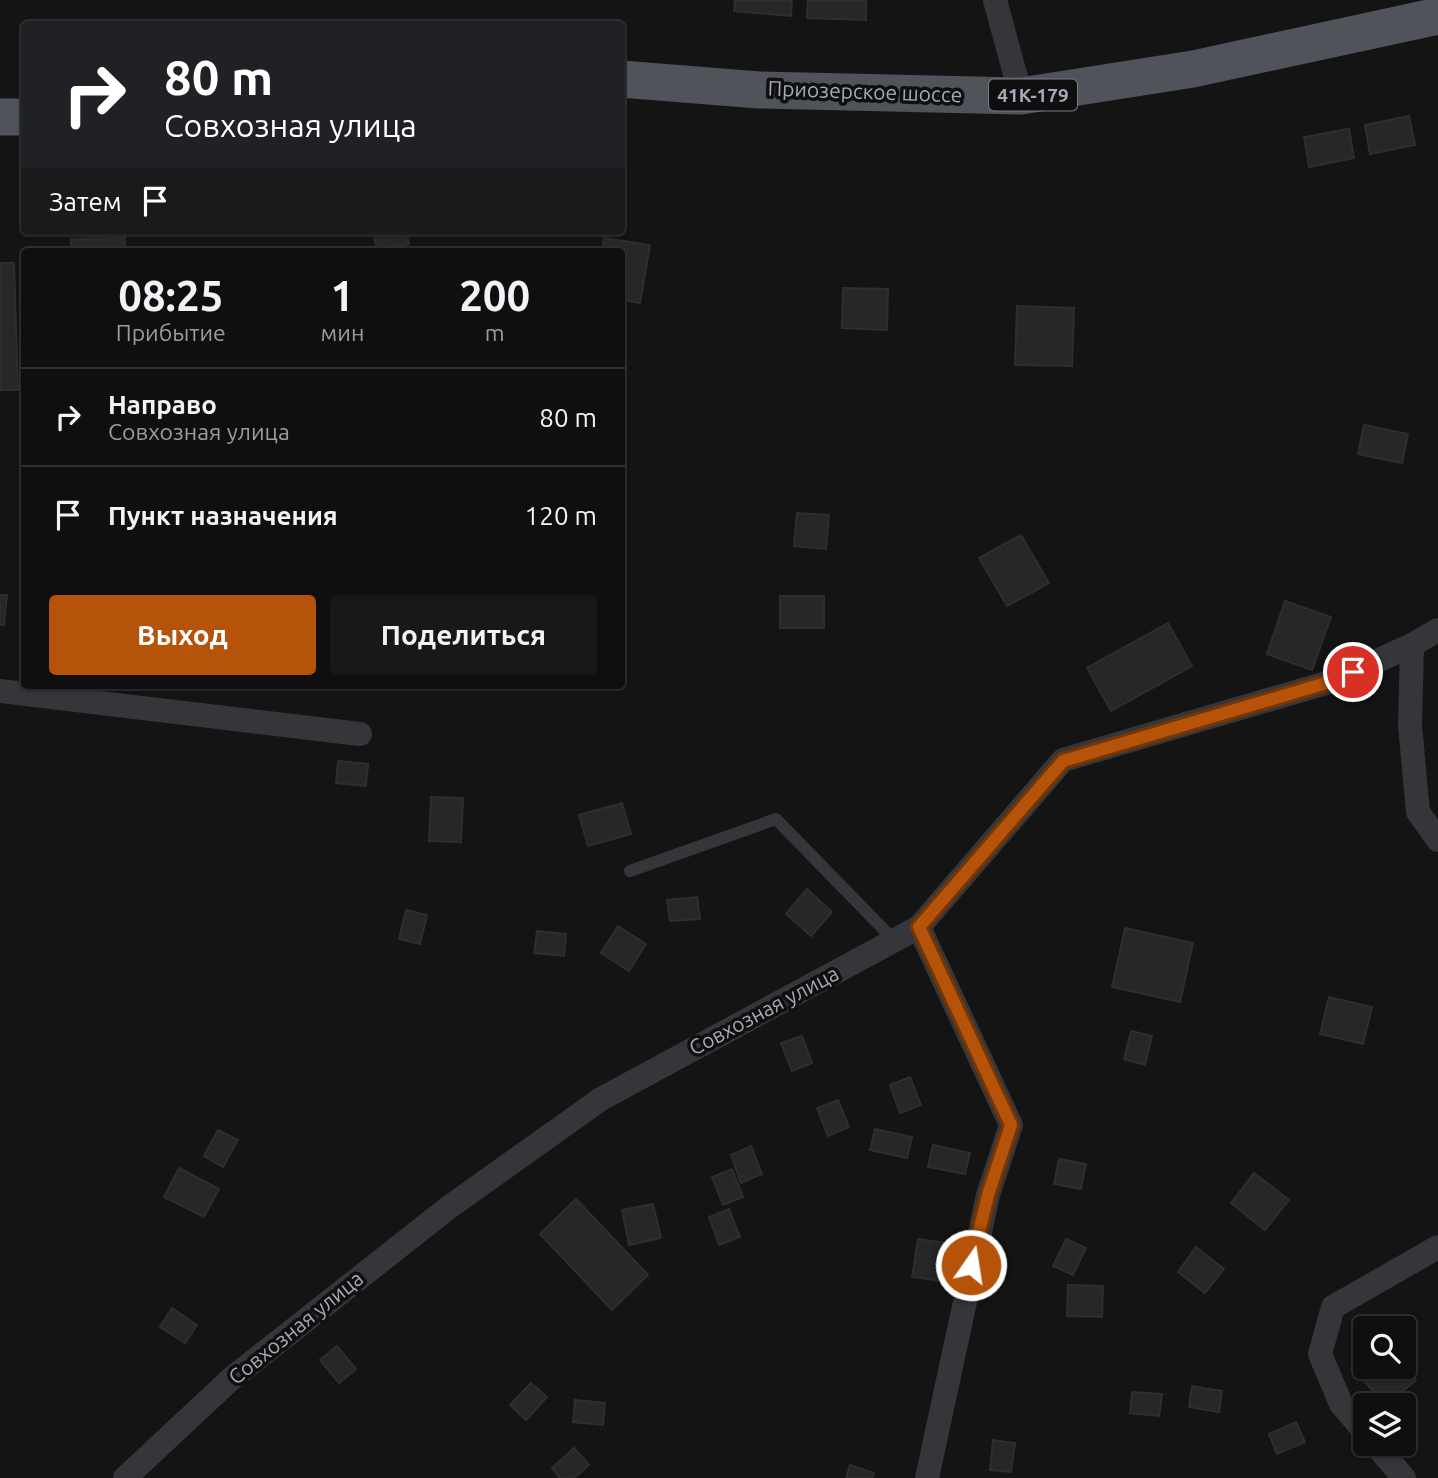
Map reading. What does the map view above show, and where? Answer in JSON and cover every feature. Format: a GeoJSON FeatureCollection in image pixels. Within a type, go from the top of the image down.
{"type":"FeatureCollection","features":[{"type":"Feature","properties":{"kind":"main road","name":"Приозерское шоссе"},"geometry":{"type":"LineString","coordinates":[[625,79],[759,90],[1021,96],[1193,69],[1438,16]]}},
{"type":"Feature","properties":{"kind":"main road"},"geometry":{"type":"LineString","coordinates":[[0,117],[21,117]]}},
{"type":"Feature","properties":{"kind":"street"},"geometry":{"type":"LineString","coordinates":[[995,0],[1021,96]]}},
{"type":"Feature","properties":{"kind":"street","name":"Совхозная улица"},"geometry":{"type":"LineString","coordinates":[[125,1478],[231,1379],[448,1208],[601,1099],[919,927],[1063,761],[1333,681],[1438,631]]}},
{"type":"Feature","properties":{"kind":"street"},"geometry":{"type":"LineString","coordinates":[[1412,645],[1410,725],[1418,812],[1438,840]]}},
{"type":"Feature","properties":{"kind":"street"},"geometry":{"type":"LineString","coordinates":[[0,691],[360,734]]}},
{"type":"Feature","properties":{"kind":"street"},"geometry":{"type":"LineString","coordinates":[[919,927],[1011,1125],[988,1195],[927,1478]]}},
{"type":"Feature","properties":{"kind":"street"},"geometry":{"type":"LineString","coordinates":[[1353,1418],[1341,1404],[1320,1354],[1333,1307],[1438,1247]]}},
{"type":"Feature","properties":{"kind":"street"},"geometry":{"type":"LineString","coordinates":[[1385,1456],[1404,1478]]}},
{"type":"Feature","properties":{"kind":"lane"},"geometry":{"type":"LineString","coordinates":[[630,871],[776,819],[894,940]]}},
{"type":"Feature","properties":{"kind":"building"},"geometry":{"type":"Polygon","coordinates":[[[735,0],[792,0],[791,16],[734,11],[735,0]]]}},
{"type":"Feature","properties":{"kind":"building"},"geometry":{"type":"Polygon","coordinates":[[[808,0],[866,0],[866,20],[807,18],[808,0]]]}},
{"type":"Feature","properties":{"kind":"building"},"geometry":{"type":"Polygon","coordinates":[[[1409,116],[1415,145],[1370,154],[1365,125],[1409,116]]]}},
{"type":"Feature","properties":{"kind":"building"},"geometry":{"type":"Polygon","coordinates":[[[1349,129],[1354,158],[1309,167],[1304,137],[1349,129]]]}},
{"type":"Feature","properties":{"kind":"building"},"geometry":{"type":"Polygon","coordinates":[[[374,235],[407,235],[409,244],[377,248],[374,235]]]}},
{"type":"Feature","properties":{"kind":"building"},"geometry":{"type":"Polygon","coordinates":[[[125,238],[125,248],[71,248],[71,239],[125,238]]]}},
{"type":"Feature","properties":{"kind":"building"},"geometry":{"type":"Polygon","coordinates":[[[604,238],[650,245],[640,303],[625,301],[625,248],[603,248],[604,238]]]}},
{"type":"Feature","properties":{"kind":"building"},"geometry":{"type":"Polygon","coordinates":[[[0,263],[14,263],[18,390],[0,390],[0,263]]]}},
{"type":"Feature","properties":{"kind":"building"},"geometry":{"type":"Polygon","coordinates":[[[843,288],[888,289],[887,330],[842,328],[843,288]]]}},
{"type":"Feature","properties":{"kind":"building"},"geometry":{"type":"Polygon","coordinates":[[[1017,306],[1074,308],[1072,366],[1015,365],[1017,306]]]}},
{"type":"Feature","properties":{"kind":"building"},"geometry":{"type":"Polygon","coordinates":[[[1364,425],[1408,434],[1402,463],[1358,454],[1364,425]]]}},
{"type":"Feature","properties":{"kind":"building"},"geometry":{"type":"Polygon","coordinates":[[[797,513],[829,515],[826,549],[794,546],[797,513]]]}},
{"type":"Feature","properties":{"kind":"building"},"geometry":{"type":"Polygon","coordinates":[[[1021,535],[1049,583],[1007,606],[979,558],[1021,535]]]}},
{"type":"Feature","properties":{"kind":"building"},"geometry":{"type":"Polygon","coordinates":[[[0,595],[7,595],[4,625],[0,625],[0,595]]]}},
{"type":"Feature","properties":{"kind":"building"},"geometry":{"type":"Polygon","coordinates":[[[780,596],[824,596],[824,628],[780,628],[780,596]]]}},
{"type":"Feature","properties":{"kind":"building"},"geometry":{"type":"Polygon","coordinates":[[[1285,601],[1331,617],[1312,670],[1267,654],[1285,601]]]}},
{"type":"Feature","properties":{"kind":"building"},"geometry":{"type":"Polygon","coordinates":[[[1168,623],[1192,666],[1111,711],[1087,668],[1168,623]]]}},
{"type":"Feature","properties":{"kind":"building"},"geometry":{"type":"Polygon","coordinates":[[[338,761],[368,764],[366,786],[336,783],[338,761]]]}},
{"type":"Feature","properties":{"kind":"building"},"geometry":{"type":"Polygon","coordinates":[[[431,797],[463,798],[461,842],[429,841],[431,797]]]}},
{"type":"Feature","properties":{"kind":"building"},"geometry":{"type":"Polygon","coordinates":[[[622,803],[631,834],[588,846],[579,815],[622,803]]]}},
{"type":"Feature","properties":{"kind":"building"},"geometry":{"type":"Polygon","coordinates":[[[807,889],[832,912],[811,936],[786,914],[807,889]]]}},
{"type":"Feature","properties":{"kind":"building"},"geometry":{"type":"Polygon","coordinates":[[[697,897],[700,919],[670,921],[667,900],[697,897]]]}},
{"type":"Feature","properties":{"kind":"building"},"geometry":{"type":"Polygon","coordinates":[[[406,910],[427,915],[420,944],[399,939],[406,910]]]}},
{"type":"Feature","properties":{"kind":"building"},"geometry":{"type":"Polygon","coordinates":[[[618,926],[646,944],[629,971],[601,953],[618,926]]]}},
{"type":"Feature","properties":{"kind":"building"},"geometry":{"type":"Polygon","coordinates":[[[1125,928],[1193,943],[1180,1002],[1112,987],[1125,928]]]}},
{"type":"Feature","properties":{"kind":"building"},"geometry":{"type":"Polygon","coordinates":[[[537,931],[566,934],[564,956],[534,953],[537,931]]]}},
{"type":"Feature","properties":{"kind":"building"},"geometry":{"type":"Polygon","coordinates":[[[1329,997],[1372,1007],[1363,1044],[1320,1034],[1329,997]]]}},
{"type":"Feature","properties":{"kind":"building"},"geometry":{"type":"Polygon","coordinates":[[[1131,1031],[1152,1036],[1145,1065],[1124,1059],[1131,1031]]]}},
{"type":"Feature","properties":{"kind":"building"},"geometry":{"type":"Polygon","coordinates":[[[802,1036],[812,1063],[792,1071],[781,1043],[802,1036]]]}},
{"type":"Feature","properties":{"kind":"building"},"geometry":{"type":"Polygon","coordinates":[[[910,1077],[921,1105],[900,1113],[890,1085],[910,1077]]]}},
{"type":"Feature","properties":{"kind":"building"},"geometry":{"type":"Polygon","coordinates":[[[838,1100],[849,1127],[828,1136],[817,1108],[838,1100]]]}},
{"type":"Feature","properties":{"kind":"building"},"geometry":{"type":"Polygon","coordinates":[[[875,1129],[912,1137],[907,1158],[870,1150],[875,1129]]]}},
{"type":"Feature","properties":{"kind":"building"},"geometry":{"type":"Polygon","coordinates":[[[218,1130],[238,1140],[223,1167],[204,1156],[218,1130]]]}},
{"type":"Feature","properties":{"kind":"building"},"geometry":{"type":"Polygon","coordinates":[[[933,1145],[970,1153],[965,1174],[928,1167],[933,1145]]]}},
{"type":"Feature","properties":{"kind":"building"},"geometry":{"type":"Polygon","coordinates":[[[751,1146],[762,1174],[741,1183],[731,1155],[751,1146]]]}},
{"type":"Feature","properties":{"kind":"building"},"geometry":{"type":"Polygon","coordinates":[[[1059,1159],[1086,1164],[1081,1189],[1054,1184],[1059,1159]]]}},
{"type":"Feature","properties":{"kind":"building"},"geometry":{"type":"Polygon","coordinates":[[[179,1168],[219,1189],[204,1217],[164,1197],[179,1168]]]}},
{"type":"Feature","properties":{"kind":"building"},"geometry":{"type":"Polygon","coordinates":[[[732,1169],[743,1197],[723,1205],[712,1177],[732,1169]]]}},
{"type":"Feature","properties":{"kind":"building"},"geometry":{"type":"Polygon","coordinates":[[[1254,1173],[1289,1200],[1265,1230],[1231,1203],[1254,1173]]]}},
{"type":"Feature","properties":{"kind":"building"},"geometry":{"type":"Polygon","coordinates":[[[576,1199],[648,1275],[612,1310],[540,1234],[576,1199]]]}},
{"type":"Feature","properties":{"kind":"building"},"geometry":{"type":"Polygon","coordinates":[[[653,1204],[661,1238],[629,1245],[622,1210],[653,1204]]]}},
{"type":"Feature","properties":{"kind":"building"},"geometry":{"type":"Polygon","coordinates":[[[729,1209],[740,1237],[719,1245],[709,1217],[729,1209]]]}},
{"type":"Feature","properties":{"kind":"building"},"geometry":{"type":"Polygon","coordinates":[[[918,1239],[961,1245],[956,1283],[912,1277],[918,1239]]]}},
{"type":"Feature","properties":{"kind":"building"},"geometry":{"type":"Polygon","coordinates":[[[1066,1239],[1086,1248],[1073,1275],[1053,1266],[1066,1239]]]}},
{"type":"Feature","properties":{"kind":"building"},"geometry":{"type":"Polygon","coordinates":[[[1196,1247],[1224,1269],[1205,1293],[1178,1272],[1196,1247]]]}},
{"type":"Feature","properties":{"kind":"building"},"geometry":{"type":"Polygon","coordinates":[[[1068,1285],[1103,1286],[1102,1317],[1067,1316],[1068,1285]]]}},
{"type":"Feature","properties":{"kind":"building"},"geometry":{"type":"Polygon","coordinates":[[[172,1308],[197,1325],[185,1343],[160,1327],[172,1308]]]}},
{"type":"Feature","properties":{"kind":"building"},"geometry":{"type":"Polygon","coordinates":[[[337,1346],[356,1369],[339,1383],[320,1360],[337,1346]]]}},
{"type":"Feature","properties":{"kind":"building"},"geometry":{"type":"Polygon","coordinates":[[[1362,1379],[1416,1380],[1401,1393],[1375,1393],[1362,1379]]]}},
{"type":"Feature","properties":{"kind":"building"},"geometry":{"type":"Polygon","coordinates":[[[531,1383],[547,1397],[526,1420],[510,1405],[531,1383]]]}},
{"type":"Feature","properties":{"kind":"building"},"geometry":{"type":"Polygon","coordinates":[[[1192,1386],[1222,1391],[1219,1412],[1189,1407],[1192,1386]]]}},
{"type":"Feature","properties":{"kind":"building"},"geometry":{"type":"Polygon","coordinates":[[[1132,1392],[1162,1394],[1159,1416],[1130,1413],[1132,1392]]]}},
{"type":"Feature","properties":{"kind":"building"},"geometry":{"type":"Polygon","coordinates":[[[575,1400],[605,1403],[603,1425],[573,1422],[575,1400]]]}},
{"type":"Feature","properties":{"kind":"building"},"geometry":{"type":"Polygon","coordinates":[[[1296,1422],[1305,1442],[1277,1454],[1269,1434],[1296,1422]]]}},
{"type":"Feature","properties":{"kind":"building"},"geometry":{"type":"Polygon","coordinates":[[[993,1440],[1015,1443],[1011,1472],[990,1470],[993,1440]]]}},
{"type":"Feature","properties":{"kind":"building"},"geometry":{"type":"Polygon","coordinates":[[[574,1448],[589,1465],[574,1478],[560,1478],[552,1468],[574,1448]]]}},
{"type":"Feature","properties":{"kind":"building"},"geometry":{"type":"Polygon","coordinates":[[[850,1465],[874,1473],[872,1478],[846,1478],[850,1465]]]}},
{"type":"Feature","properties":{"kind":"route"},"geometry":{"type":"LineString","coordinates":[[971,1265],[988,1195],[1011,1125],[919,927],[1063,761],[1333,681],[1353,672]]}}]}
